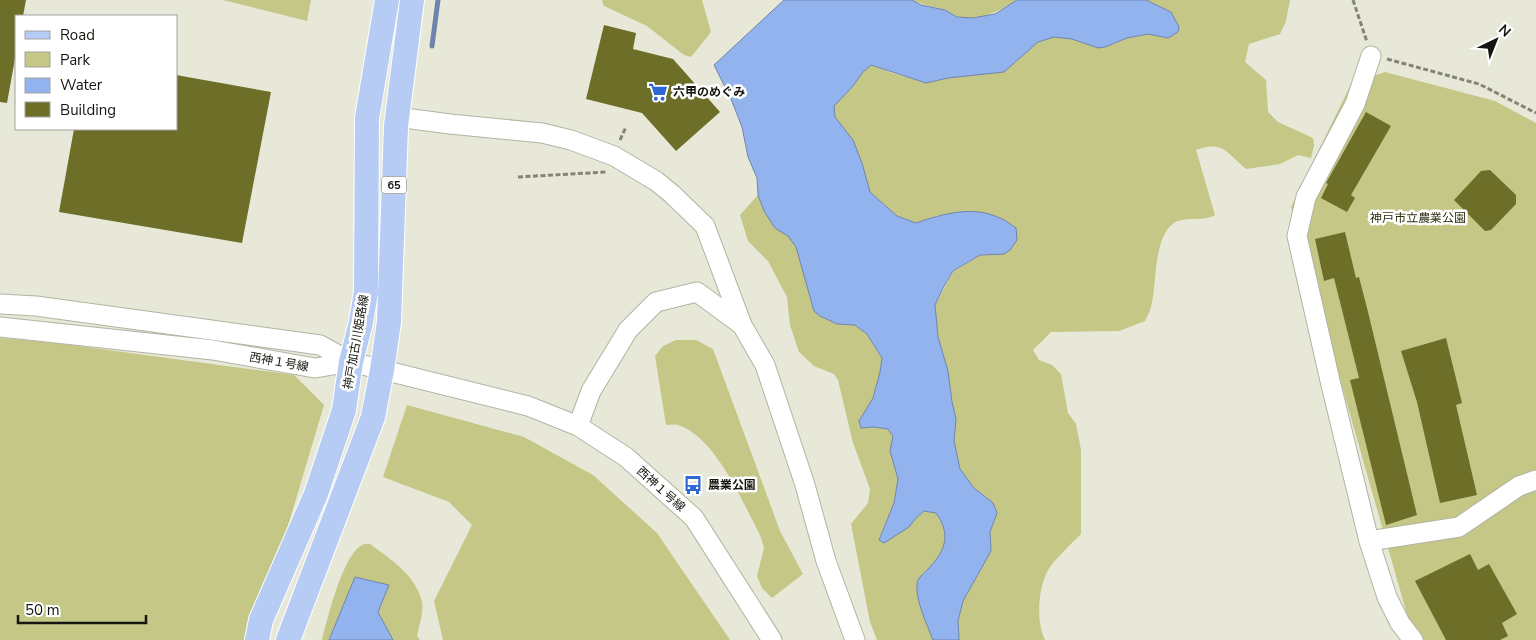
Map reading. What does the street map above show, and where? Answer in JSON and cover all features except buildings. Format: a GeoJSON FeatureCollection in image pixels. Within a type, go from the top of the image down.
{"type":"FeatureCollection","features":[{"type":"Feature","properties":{"kind":"main road","name":"神戸加古川姫路線"},"geometry":{"type":"LineString","coordinates":[[257,640],[261,620],[316,494],[344,410],[351,362],[366,292],[367,118],[387,0]]}},
{"type":"Feature","properties":{"kind":"main road","name":"神戸加古川姫路線"},"geometry":{"type":"LineString","coordinates":[[288,640],[372,417],[382,370],[389,322],[397,116],[412,0]]}},
{"type":"Feature","properties":{"kind":"street"},"geometry":{"type":"LineString","coordinates":[[1371,56],[1355,104],[1306,197],[1297,236],[1369,541],[1387,597],[1400,623],[1413,640]]}},
{"type":"Feature","properties":{"kind":"street"},"geometry":{"type":"LineString","coordinates":[[397,116],[450,124],[542,133],[571,140],[614,156],[656,181],[705,226],[742,325],[765,365],[806,486],[826,561],[855,640]]}},
{"type":"Feature","properties":{"kind":"street"},"geometry":{"type":"LineString","coordinates":[[578,426],[591,391],[628,330],[656,302],[697,292],[711,277],[719,263]]}},
{"type":"Feature","properties":{"kind":"street"},"geometry":{"type":"LineString","coordinates":[[697,292],[742,325]]}},
{"type":"Feature","properties":{"kind":"street","name":"西神１号線"},"geometry":{"type":"LineString","coordinates":[[0,304],[46,308],[320,345],[351,362],[528,406],[578,426],[626,457],[694,518],[772,640]]}},
{"type":"Feature","properties":{"kind":"street","name":"西神１号線"},"geometry":{"type":"LineString","coordinates":[[0,327],[213,350],[315,368],[351,362]]}},
{"type":"Feature","properties":{"kind":"street"},"geometry":{"type":"LineString","coordinates":[[1369,541],[1459,527],[1519,486],[1536,480]]}},
{"type":"Feature","properties":{"kind":"path"},"geometry":{"type":"LineString","coordinates":[[1353,0],[1371,56],[1479,84],[1536,113]]}},
{"type":"Feature","properties":{"kind":"path"},"geometry":{"type":"LineString","coordinates":[[518,177],[608,172],[626,127]]}},
{"type":"Feature","properties":{"kind":"green space"},"geometry":{"type":"Polygon","coordinates":[[[223,0],[311,0],[307,21],[223,0]]]}},
{"type":"Feature","properties":{"kind":"green space"},"geometry":{"type":"Polygon","coordinates":[[[602,0],[702,0],[711,32],[691,57],[684,55],[647,26],[604,6],[602,0]]]}},
{"type":"Feature","properties":{"kind":"green space"},"geometry":{"type":"Polygon","coordinates":[[[912,0],[1017,0],[990,14],[967,18],[912,0]]]}},
{"type":"Feature","properties":{"kind":"green space"},"geometry":{"type":"Polygon","coordinates":[[[1146,0],[1290,0],[1286,21],[1280,34],[1249,44],[1245,62],[1266,80],[1268,112],[1278,122],[1313,138],[1314,145],[1311,158],[1298,155],[1280,164],[1246,169],[1229,153],[1219,147],[1205,147],[1196,150],[1215,215],[1178,221],[1167,230],[1159,250],[1153,297],[1145,321],[1119,331],[1051,332],[1033,350],[1039,360],[1052,365],[1061,374],[1068,413],[1076,424],[1081,450],[1081,534],[1053,563],[1044,579],[1039,615],[1045,640],[959,640],[958,621],[963,601],[991,551],[990,532],[997,513],[993,503],[974,488],[960,469],[954,441],[956,419],[948,371],[938,337],[935,305],[953,272],[980,255],[1004,254],[939,215],[916,223],[897,216],[870,192],[862,163],[853,141],[835,117],[833,106],[853,86],[861,73],[871,65],[926,83],[948,78],[1004,72],[1038,42],[1054,37],[1072,39],[1098,48],[1127,38],[1148,34],[1168,38],[1171,12],[1146,0]]]}},
{"type":"Feature","properties":{"kind":"green space","name":"神戸市立農業公園"},"geometry":{"type":"Polygon","coordinates":[[[1385,72],[1495,101],[1536,123],[1536,640],[1424,640],[1408,618],[1291,207],[1351,84],[1385,72]]]}},
{"type":"Feature","properties":{"kind":"green space"},"geometry":{"type":"Polygon","coordinates":[[[758,195],[764,211],[775,227],[788,236],[796,247],[814,311],[837,324],[855,325],[867,334],[882,359],[873,398],[859,422],[861,428],[888,429],[893,436],[890,451],[898,479],[894,503],[879,539],[909,527],[924,511],[936,513],[941,521],[945,535],[943,548],[935,561],[919,578],[917,587],[921,610],[933,640],[877,640],[870,622],[851,524],[868,503],[870,489],[853,443],[838,380],[834,374],[814,366],[799,352],[790,325],[787,297],[768,261],[748,241],[740,215],[758,195]]]}},
{"type":"Feature","properties":{"kind":"green space"},"geometry":{"type":"Polygon","coordinates":[[[0,338],[49,342],[294,375],[324,405],[254,640],[0,640],[0,338]]]}},
{"type":"Feature","properties":{"kind":"green space"},"geometry":{"type":"Polygon","coordinates":[[[676,340],[696,340],[713,349],[780,531],[803,574],[772,598],[762,588],[757,576],[764,548],[760,535],[726,472],[704,442],[678,425],[666,425],[655,356],[663,346],[676,340]]]}},
{"type":"Feature","properties":{"kind":"green space"},"geometry":{"type":"Polygon","coordinates":[[[407,405],[524,437],[593,475],[657,533],[730,640],[443,640],[434,601],[472,525],[449,502],[383,477],[407,405]]]}},
{"type":"Feature","properties":{"kind":"green space"},"geometry":{"type":"Polygon","coordinates":[[[364,544],[370,544],[401,568],[419,592],[422,602],[422,614],[417,636],[420,640],[393,640],[378,612],[355,577],[329,640],[322,640],[332,602],[343,572],[349,559],[364,544]]]}},
{"type":"Feature","properties":{"kind":"water"},"geometry":{"type":"Polygon","coordinates":[[[784,0],[912,0],[921,5],[945,10],[957,17],[973,18],[995,14],[1017,0],[1146,0],[1171,12],[1179,27],[1178,32],[1168,38],[1148,34],[1127,38],[1098,48],[1072,39],[1054,37],[1038,42],[1004,72],[948,78],[926,83],[871,65],[834,106],[835,117],[853,140],[870,192],[897,216],[916,223],[958,212],[979,212],[1002,219],[1016,228],[1017,240],[1010,250],[1004,254],[980,255],[953,271],[935,305],[938,337],[948,371],[956,419],[954,441],[960,469],[974,488],[993,503],[997,513],[990,532],[991,551],[963,601],[958,621],[959,640],[933,640],[917,594],[918,580],[935,561],[943,548],[944,528],[936,513],[924,511],[909,527],[884,543],[879,540],[894,503],[898,479],[890,451],[893,436],[888,429],[861,428],[859,421],[873,398],[882,358],[867,334],[855,325],[837,324],[814,311],[796,247],[788,236],[775,228],[764,211],[758,195],[757,178],[748,157],[742,127],[714,65],[784,0]]]}},
{"type":"Feature","properties":{"kind":"water"},"geometry":{"type":"Polygon","coordinates":[[[355,577],[389,585],[378,612],[393,640],[329,640],[355,577]]]}},
{"type":"Feature","properties":{"kind":"waterway"},"geometry":{"type":"LineString","coordinates":[[432,46],[438,0]]}},
{"type":"Feature","properties":{"kind":"place","name":"六甲のめぐみ"},"geometry":{"type":"Point","coordinates":[658,92]}},
{"type":"Feature","properties":{"kind":"place","name":"農業公園"},"geometry":{"type":"Point","coordinates":[693,485]}}]}
